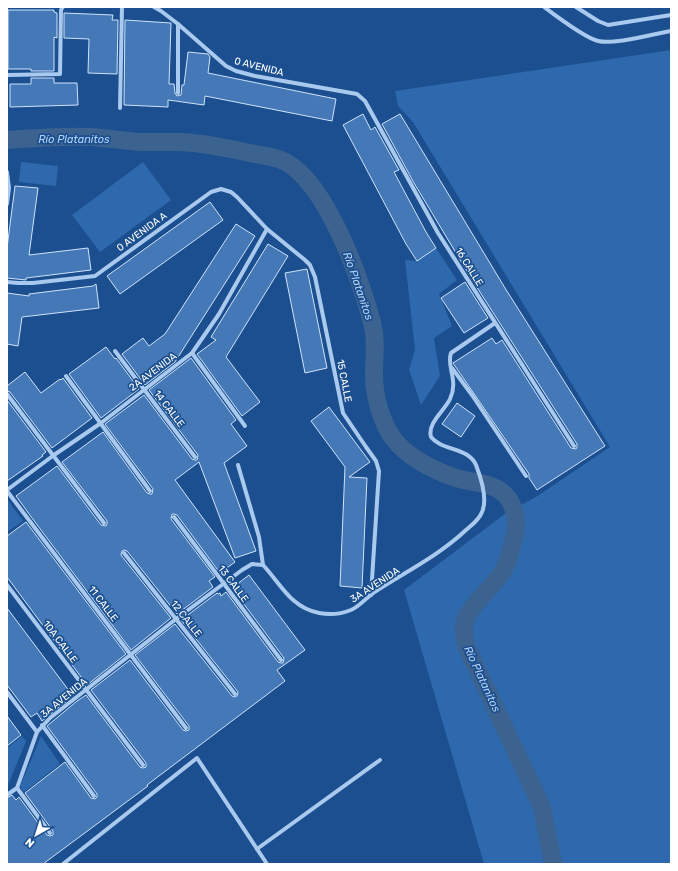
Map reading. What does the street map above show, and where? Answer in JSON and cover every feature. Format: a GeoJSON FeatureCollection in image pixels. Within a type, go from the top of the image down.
{"type":"FeatureCollection","features":[{"type":"Feature","properties":{"kind":"street"},"geometry":{"type":"LineString","coordinates":[[118,7],[126,7]]}},
{"type":"Feature","properties":{"kind":"street"},"geometry":{"type":"LineString","coordinates":[[120,108],[122,7]]}},
{"type":"Feature","properties":{"kind":"street","name":"0 AVENIDA"},"geometry":{"type":"LineString","coordinates":[[154,7],[162,11],[178,24],[226,66],[236,71],[255,76],[357,94]]}},
{"type":"Feature","properties":{"kind":"street"},"geometry":{"type":"LineString","coordinates":[[544,7],[584,34],[598,41],[612,42],[671,31]]}},
{"type":"Feature","properties":{"kind":"street"},"geometry":{"type":"LineString","coordinates":[[576,7],[598,21],[608,25],[671,15]]}},
{"type":"Feature","properties":{"kind":"street"},"geometry":{"type":"LineString","coordinates":[[7,75],[60,74],[62,9]]}},
{"type":"Feature","properties":{"kind":"street"},"geometry":{"type":"LineString","coordinates":[[178,24],[178,92]]}},
{"type":"Feature","properties":{"kind":"street","name":"16 CALLE"},"geometry":{"type":"LineString","coordinates":[[357,94],[365,101],[438,233],[574,446]]}},
{"type":"Feature","properties":{"kind":"street"},"geometry":{"type":"LineString","coordinates":[[7,173],[9,188],[7,204]]}},
{"type":"Feature","properties":{"kind":"street","name":"0 AVENIDA A"},"geometry":{"type":"LineString","coordinates":[[7,282],[33,283],[95,276],[199,200],[216,190],[226,190],[231,192],[267,229]]}},
{"type":"Feature","properties":{"kind":"street","name":"2A AVENIDA"},"geometry":{"type":"LineString","coordinates":[[7,491],[54,455],[101,423],[192,353],[219,314],[267,229]]}},
{"type":"Feature","properties":{"kind":"street","name":"15 CALLE"},"geometry":{"type":"LineString","coordinates":[[267,229],[305,260],[313,271],[343,413],[376,461],[379,471],[371,595]]}},
{"type":"Feature","properties":{"kind":"street","name":"3A AVENIDA"},"geometry":{"type":"LineString","coordinates":[[17,788],[38,732],[50,718],[176,619],[252,564],[263,565],[285,593],[296,603],[307,609],[318,613],[342,613],[353,609],[371,595],[424,563],[457,539],[476,521],[482,513],[484,506],[483,491],[478,471],[473,460],[466,455],[439,444],[431,437],[430,431],[450,399],[452,393],[454,384],[450,356],[452,351],[495,324]]}},
{"type":"Feature","properties":{"kind":"street","name":"14 CALLE"},"geometry":{"type":"LineString","coordinates":[[115,351],[195,457]]}},
{"type":"Feature","properties":{"kind":"street"},"geometry":{"type":"LineString","coordinates":[[192,353],[245,426]]}},
{"type":"Feature","properties":{"kind":"street"},"geometry":{"type":"LineString","coordinates":[[451,366],[526,476]]}},
{"type":"Feature","properties":{"kind":"street"},"geometry":{"type":"LineString","coordinates":[[66,376],[150,491]]}},
{"type":"Feature","properties":{"kind":"street"},"geometry":{"type":"LineString","coordinates":[[7,394],[104,523]]}},
{"type":"Feature","properties":{"kind":"street"},"geometry":{"type":"LineString","coordinates":[[238,465],[259,537],[263,565]]}},
{"type":"Feature","properties":{"kind":"street","name":"11 CALLE"},"geometry":{"type":"LineString","coordinates":[[7,491],[186,728]]}},
{"type":"Feature","properties":{"kind":"street","name":"13 CALLE"},"geometry":{"type":"LineString","coordinates":[[174,517],[281,660]]}},
{"type":"Feature","properties":{"kind":"street","name":"12 CALLE"},"geometry":{"type":"LineString","coordinates":[[124,553],[235,694]]}},
{"type":"Feature","properties":{"kind":"street","name":"10A CALLE"},"geometry":{"type":"LineString","coordinates":[[7,585],[143,765]]}},
{"type":"Feature","properties":{"kind":"street"},"geometry":{"type":"LineString","coordinates":[[7,692],[38,732]]}},
{"type":"Feature","properties":{"kind":"street"},"geometry":{"type":"LineString","coordinates":[[42,726],[94,796]]}},
{"type":"Feature","properties":{"kind":"street"},"geometry":{"type":"LineString","coordinates":[[64,864],[197,758],[268,864]]}},
{"type":"Feature","properties":{"kind":"street"},"geometry":{"type":"LineString","coordinates":[[257,849],[380,760]]}},
{"type":"Feature","properties":{"kind":"street"},"geometry":{"type":"LineString","coordinates":[[7,796],[17,788],[50,832]]}},
{"type":"Feature","properties":{"kind":"shaded area"},"geometry":{"type":"Polygon","coordinates":[[[671,50],[671,864],[484,864],[404,590],[506,513],[536,497],[610,447],[413,122],[398,106],[395,91],[671,50]]]}},
{"type":"Feature","properties":{"kind":"shaded area"},"geometry":{"type":"Polygon","coordinates":[[[21,162],[58,166],[56,186],[19,182],[21,162]]]}},
{"type":"Feature","properties":{"kind":"shaded area"},"geometry":{"type":"Polygon","coordinates":[[[143,162],[171,200],[100,252],[72,215],[143,162]]]}},
{"type":"Feature","properties":{"kind":"shaded area"},"geometry":{"type":"Polygon","coordinates":[[[436,248],[457,280],[439,294],[452,326],[434,338],[440,376],[421,405],[409,370],[415,350],[405,260],[417,261],[436,248]]]}},
{"type":"Feature","properties":{"kind":"shaded area"},"geometry":{"type":"Polygon","coordinates":[[[7,499],[23,521],[7,532],[7,499]]]}},
{"type":"Feature","properties":{"kind":"shaded area"},"geometry":{"type":"Polygon","coordinates":[[[22,736],[26,741],[9,783],[7,781],[7,748],[22,736]]]}},
{"type":"Feature","properties":{"kind":"shaded area"},"geometry":{"type":"Polygon","coordinates":[[[41,736],[60,764],[24,792],[20,787],[41,736]]]}},
{"type":"Feature","properties":{"kind":"building"},"geometry":{"type":"Polygon","coordinates":[[[8,10],[54,10],[54,12],[57,13],[57,38],[54,37],[54,71],[8,69],[8,10]]]}},
{"type":"Feature","properties":{"kind":"building"},"geometry":{"type":"Polygon","coordinates":[[[64,13],[113,15],[112,20],[118,20],[117,74],[88,73],[89,39],[64,38],[64,13]]]}},
{"type":"Feature","properties":{"kind":"building"},"geometry":{"type":"Polygon","coordinates":[[[125,20],[171,23],[169,84],[174,84],[175,93],[177,96],[181,95],[182,85],[184,85],[188,52],[208,54],[210,57],[208,73],[336,99],[332,121],[205,96],[204,105],[168,100],[168,107],[124,105],[125,20]]]}},
{"type":"Feature","properties":{"kind":"building"},"geometry":{"type":"Polygon","coordinates":[[[31,78],[54,78],[54,83],[77,83],[78,105],[10,107],[10,84],[31,84],[31,78]]]}},
{"type":"Feature","properties":{"kind":"building"},"geometry":{"type":"Polygon","coordinates":[[[363,114],[371,130],[375,127],[399,170],[394,172],[436,248],[417,261],[406,244],[343,125],[363,114]]]}},
{"type":"Feature","properties":{"kind":"building"},"geometry":{"type":"Polygon","coordinates":[[[400,114],[505,288],[605,446],[537,490],[529,478],[529,474],[453,363],[492,338],[496,344],[502,340],[571,448],[576,449],[577,444],[471,278],[414,183],[382,124],[400,114]]]}},
{"type":"Feature","properties":{"kind":"building"},"geometry":{"type":"Polygon","coordinates":[[[15,186],[38,188],[29,255],[88,248],[91,270],[26,278],[26,280],[7,278],[7,248],[15,186]]]}},
{"type":"Feature","properties":{"kind":"building"},"geometry":{"type":"Polygon","coordinates":[[[210,202],[223,220],[120,294],[107,276],[210,202]]]}},
{"type":"Feature","properties":{"kind":"building"},"geometry":{"type":"Polygon","coordinates":[[[236,224],[255,236],[175,362],[145,385],[122,354],[143,338],[149,346],[165,334],[236,224]]]}},
{"type":"Feature","properties":{"kind":"building"},"geometry":{"type":"Polygon","coordinates":[[[268,244],[288,256],[226,357],[260,402],[242,416],[197,354],[216,340],[211,337],[268,244]]]}},
{"type":"Feature","properties":{"kind":"building"},"geometry":{"type":"Polygon","coordinates":[[[307,269],[327,368],[305,373],[285,273],[307,269]]]}},
{"type":"Feature","properties":{"kind":"building"},"geometry":{"type":"Polygon","coordinates":[[[465,282],[488,318],[464,333],[441,298],[465,282]]]}},
{"type":"Feature","properties":{"kind":"building"},"geometry":{"type":"Polygon","coordinates":[[[96,284],[99,308],[22,317],[18,346],[7,344],[7,293],[29,296],[29,294],[93,286],[96,284]]]}},
{"type":"Feature","properties":{"kind":"building"},"geometry":{"type":"Polygon","coordinates":[[[106,347],[139,389],[101,418],[69,374],[106,347]]]}},
{"type":"Feature","properties":{"kind":"building"},"geometry":{"type":"Polygon","coordinates":[[[191,358],[236,420],[231,424],[247,446],[224,463],[256,551],[235,558],[199,462],[175,480],[235,562],[220,573],[177,515],[172,514],[171,519],[215,577],[209,581],[213,587],[177,614],[127,551],[122,551],[121,555],[171,618],[131,650],[16,496],[57,466],[101,525],[106,526],[107,521],[62,462],[103,432],[147,493],[152,494],[153,489],[105,424],[144,395],[192,459],[197,460],[198,455],[149,390],[191,358]]]}},
{"type":"Feature","properties":{"kind":"building"},"geometry":{"type":"Polygon","coordinates":[[[25,372],[41,393],[63,378],[92,418],[52,448],[10,392],[7,391],[7,386],[25,372]]]}},
{"type":"Feature","properties":{"kind":"building"},"geometry":{"type":"Polygon","coordinates":[[[7,400],[46,452],[42,455],[43,456],[7,481],[7,400]]]}},
{"type":"Feature","properties":{"kind":"building"},"geometry":{"type":"Polygon","coordinates":[[[457,403],[475,416],[461,437],[442,424],[457,403]]]}},
{"type":"Feature","properties":{"kind":"building"},"geometry":{"type":"Polygon","coordinates":[[[329,407],[370,462],[349,477],[367,478],[362,588],[340,586],[345,467],[311,421],[329,407]]]}},
{"type":"Feature","properties":{"kind":"building"},"geometry":{"type":"Polygon","coordinates":[[[26,522],[126,654],[87,685],[7,577],[7,536],[26,522]]]}},
{"type":"Feature","properties":{"kind":"building"},"geometry":{"type":"Polygon","coordinates":[[[249,575],[305,650],[277,670],[285,681],[43,864],[7,864],[7,798],[12,795],[16,800],[19,797],[47,835],[50,836],[53,835],[53,831],[25,793],[65,762],[91,798],[95,799],[97,797],[97,794],[47,726],[77,701],[86,695],[140,767],[146,767],[146,763],[91,690],[130,660],[183,730],[189,730],[189,726],[135,655],[175,624],[232,696],[237,696],[238,692],[181,620],[217,593],[220,593],[221,596],[226,592],[278,662],[283,663],[284,658],[232,588],[249,575]]]}},
{"type":"Feature","properties":{"kind":"building"},"geometry":{"type":"Polygon","coordinates":[[[7,608],[73,696],[42,721],[37,713],[31,717],[7,685],[7,608]]]}},
{"type":"Feature","properties":{"kind":"building"},"geometry":{"type":"Polygon","coordinates":[[[7,716],[21,735],[7,746],[7,716]]]}},
{"type":"Feature","properties":{"kind":"waterway","name":"Río Platanitos"},"geometry":{"type":"LineString","coordinates":[[7,140],[91,137],[140,142],[180,142],[215,146],[272,157],[288,163],[306,179],[319,196],[342,238],[367,304],[374,336],[375,391],[379,408],[389,432],[399,445],[414,458],[442,473],[498,489],[510,500],[513,508],[516,519],[515,530],[506,564],[499,577],[475,604],[467,616],[464,623],[464,635],[466,646],[542,807],[553,864]]}}]}
